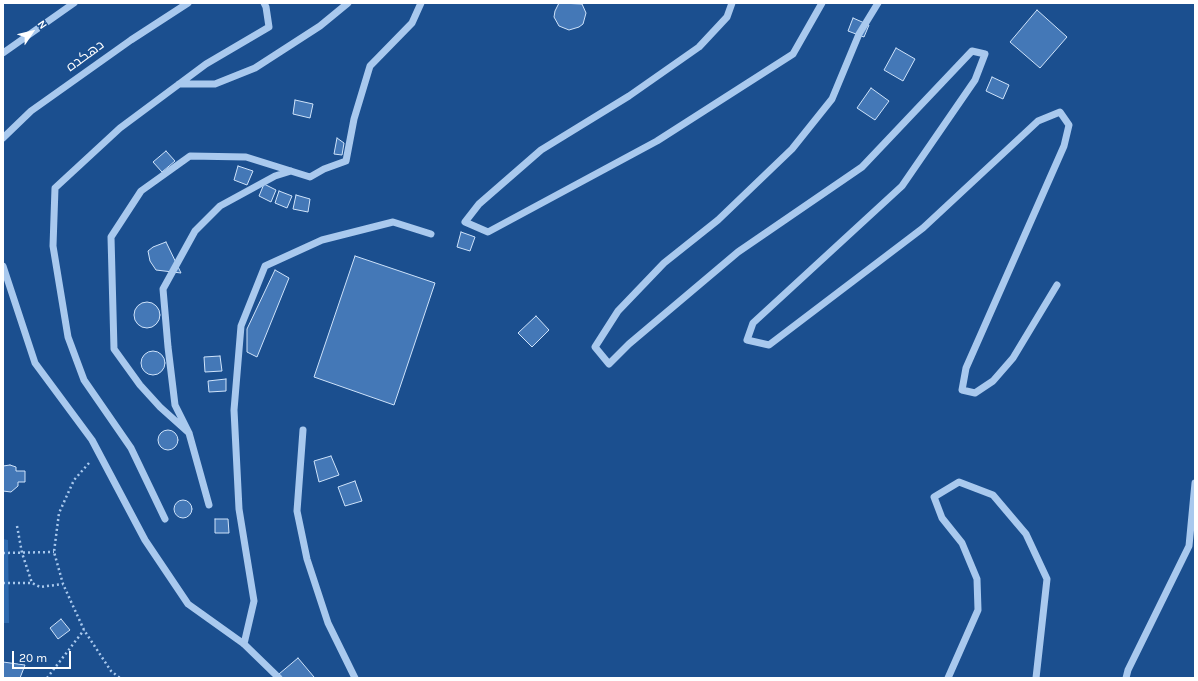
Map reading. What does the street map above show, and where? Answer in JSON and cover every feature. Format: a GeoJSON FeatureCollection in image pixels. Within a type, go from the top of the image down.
{"type":"FeatureCollection","features":[{"type":"Feature","properties":{"kind":"street"},"geometry":{"type":"LineString","coordinates":[[3,53],[74,3]]}},
{"type":"Feature","properties":{"kind":"street","name":"دهکده"},"geometry":{"type":"LineString","coordinates":[[3,138],[31,111],[131,40],[188,3]]}},
{"type":"Feature","properties":{"kind":"street"},"geometry":{"type":"LineString","coordinates":[[165,519],[131,448],[84,380],[68,337],[53,246],[55,188],[120,128],[178,84],[206,64],[269,27],[266,6],[264,3]]}},
{"type":"Feature","properties":{"kind":"street"},"geometry":{"type":"LineString","coordinates":[[178,84],[215,84],[255,68],[320,26],[348,3]]}},
{"type":"Feature","properties":{"kind":"street"},"geometry":{"type":"LineString","coordinates":[[189,433],[160,407],[140,385],[114,349],[111,237],[141,191],[190,156],[246,157],[310,177],[324,169],[346,161],[354,119],[370,66],[412,23],[421,3]]}},
{"type":"Feature","properties":{"kind":"street"},"geometry":{"type":"LineString","coordinates":[[732,3],[727,17],[699,47],[629,96],[542,150],[479,204],[465,222],[488,232],[657,141],[793,54],[822,3]]}},
{"type":"Feature","properties":{"kind":"street"},"geometry":{"type":"LineString","coordinates":[[878,3],[858,34],[832,99],[792,149],[718,220],[664,263],[618,311],[595,347],[609,364],[630,344],[738,252],[862,167],[972,51],[985,54],[975,80],[902,186],[753,323],[747,340],[769,345],[923,228],[1038,121],[1060,112],[1069,125],[1064,146],[966,368],[962,390],[975,393],[993,381],[1013,358],[1057,285]]}},
{"type":"Feature","properties":{"kind":"street"},"geometry":{"type":"LineString","coordinates":[[209,505],[189,433],[175,406],[163,289],[196,231],[220,206],[276,176],[291,171]]}},
{"type":"Feature","properties":{"kind":"street"},"geometry":{"type":"LineString","coordinates":[[244,644],[254,601],[239,508],[234,410],[241,326],[266,266],[322,240],[393,222],[431,234]]}},
{"type":"Feature","properties":{"kind":"street"},"geometry":{"type":"LineString","coordinates":[[3,266],[35,363],[92,440],[145,540],[188,604],[244,644],[279,678]]}},
{"type":"Feature","properties":{"kind":"street"},"geometry":{"type":"LineString","coordinates":[[303,430],[296,511],[307,559],[328,623],[355,678]]}},
{"type":"Feature","properties":{"kind":"street"},"geometry":{"type":"LineString","coordinates":[[948,678],[978,610],[977,579],[962,543],[942,518],[934,497],[959,482],[993,495],[1026,534],[1047,579],[1036,678]]}},
{"type":"Feature","properties":{"kind":"street"},"geometry":{"type":"LineString","coordinates":[[1126,678],[1128,670],[1189,546],[1195,483]]}},
{"type":"Feature","properties":{"kind":"path"},"geometry":{"type":"LineString","coordinates":[[98,452],[74,480],[59,513],[54,552],[63,584],[84,630],[111,671],[120,678]]}},
{"type":"Feature","properties":{"kind":"path"},"geometry":{"type":"LineString","coordinates":[[17,526],[22,553],[32,583]]}},
{"type":"Feature","properties":{"kind":"path"},"geometry":{"type":"LineString","coordinates":[[3,553],[54,552]]}},
{"type":"Feature","properties":{"kind":"path"},"geometry":{"type":"LineString","coordinates":[[3,583],[32,583],[40,586],[63,584]]}},
{"type":"Feature","properties":{"kind":"path"},"geometry":{"type":"LineString","coordinates":[[47,678],[84,630]]}},
{"type":"Feature","properties":{"kind":"shaded area"},"geometry":{"type":"Polygon","coordinates":[[[3,539],[8,540],[9,623],[3,623],[3,539]]]}},
{"type":"Feature","properties":{"kind":"building"},"geometry":{"type":"Polygon","coordinates":[[[559,3],[582,4],[586,13],[583,24],[569,30],[559,26],[554,17],[559,3]]]}},
{"type":"Feature","properties":{"kind":"building"},"geometry":{"type":"Polygon","coordinates":[[[1037,10],[1067,37],[1040,68],[1010,42],[1037,10]]]}},
{"type":"Feature","properties":{"kind":"building"},"geometry":{"type":"Polygon","coordinates":[[[853,18],[869,25],[864,37],[848,31],[853,18]]]}},
{"type":"Feature","properties":{"kind":"building"},"geometry":{"type":"Polygon","coordinates":[[[896,48],[915,59],[903,81],[884,70],[896,48]]]}},
{"type":"Feature","properties":{"kind":"building"},"geometry":{"type":"Polygon","coordinates":[[[992,77],[1009,85],[1003,99],[986,91],[992,77]]]}},
{"type":"Feature","properties":{"kind":"building"},"geometry":{"type":"Polygon","coordinates":[[[871,88],[889,101],[875,120],[857,108],[871,88]]]}},
{"type":"Feature","properties":{"kind":"building"},"geometry":{"type":"Polygon","coordinates":[[[295,100],[313,104],[310,118],[293,114],[295,100]]]}},
{"type":"Feature","properties":{"kind":"building"},"geometry":{"type":"Polygon","coordinates":[[[337,138],[344,143],[342,155],[334,154],[337,138]]]}},
{"type":"Feature","properties":{"kind":"building"},"geometry":{"type":"Polygon","coordinates":[[[166,151],[175,161],[162,172],[153,162],[166,151]]]}},
{"type":"Feature","properties":{"kind":"building"},"geometry":{"type":"Polygon","coordinates":[[[238,166],[253,171],[247,185],[234,180],[238,166]]]}},
{"type":"Feature","properties":{"kind":"building"},"geometry":{"type":"Polygon","coordinates":[[[264,184],[276,190],[271,202],[259,196],[264,184]]]}},
{"type":"Feature","properties":{"kind":"building"},"geometry":{"type":"Polygon","coordinates":[[[279,191],[292,196],[287,208],[275,203],[279,191]]]}},
{"type":"Feature","properties":{"kind":"building"},"geometry":{"type":"Polygon","coordinates":[[[296,195],[310,199],[308,212],[293,209],[296,195]]]}},
{"type":"Feature","properties":{"kind":"building"},"geometry":{"type":"Polygon","coordinates":[[[461,232],[475,237],[470,251],[457,247],[461,232]]]}},
{"type":"Feature","properties":{"kind":"building"},"geometry":{"type":"Polygon","coordinates":[[[166,242],[181,273],[156,270],[150,261],[148,251],[153,247],[166,242]]]}},
{"type":"Feature","properties":{"kind":"building"},"geometry":{"type":"Polygon","coordinates":[[[355,256],[435,283],[394,405],[314,377],[355,256]]]}},
{"type":"Feature","properties":{"kind":"building"},"geometry":{"type":"Polygon","coordinates":[[[275,270],[289,278],[257,357],[247,352],[247,329],[275,270]]]}},
{"type":"Feature","properties":{"kind":"building"},"geometry":{"type":"Polygon","coordinates":[[[147,302],[156,306],[160,315],[156,324],[147,328],[138,324],[134,315],[138,306],[147,302]]]}},
{"type":"Feature","properties":{"kind":"building"},"geometry":{"type":"Polygon","coordinates":[[[536,316],[549,330],[532,347],[518,333],[536,316]]]}},
{"type":"Feature","properties":{"kind":"building"},"geometry":{"type":"Polygon","coordinates":[[[153,351],[158,352],[164,358],[164,368],[158,374],[153,375],[148,374],[142,368],[141,363],[142,358],[148,352],[153,351]]]}},
{"type":"Feature","properties":{"kind":"building"},"geometry":{"type":"Polygon","coordinates":[[[220,356],[222,371],[205,372],[204,357],[220,356]]]}},
{"type":"Feature","properties":{"kind":"building"},"geometry":{"type":"Polygon","coordinates":[[[226,379],[226,391],[209,392],[208,381],[226,379]]]}},
{"type":"Feature","properties":{"kind":"building"},"geometry":{"type":"Polygon","coordinates":[[[168,430],[175,433],[178,440],[175,447],[168,450],[161,447],[158,440],[161,433],[168,430]]]}},
{"type":"Feature","properties":{"kind":"building"},"geometry":{"type":"Polygon","coordinates":[[[331,456],[339,475],[319,482],[314,461],[331,456]]]}},
{"type":"Feature","properties":{"kind":"building"},"geometry":{"type":"Polygon","coordinates":[[[10,465],[16,467],[16,471],[25,471],[25,482],[18,482],[18,486],[11,492],[3,491],[3,466],[10,465]]]}},
{"type":"Feature","properties":{"kind":"building"},"geometry":{"type":"Polygon","coordinates":[[[355,481],[362,501],[345,506],[338,487],[355,481]]]}},
{"type":"Feature","properties":{"kind":"building"},"geometry":{"type":"Polygon","coordinates":[[[179,500],[187,500],[192,505],[190,516],[187,518],[179,518],[174,513],[174,505],[179,500]]]}},
{"type":"Feature","properties":{"kind":"building"},"geometry":{"type":"Polygon","coordinates":[[[215,519],[228,519],[229,533],[215,533],[215,519]]]}},
{"type":"Feature","properties":{"kind":"building"},"geometry":{"type":"Polygon","coordinates":[[[61,619],[70,630],[58,639],[50,628],[61,619]]]}},
{"type":"Feature","properties":{"kind":"building"},"geometry":{"type":"Polygon","coordinates":[[[298,658],[314,677],[283,678],[279,674],[298,658]]]}},
{"type":"Feature","properties":{"kind":"building"},"geometry":{"type":"Polygon","coordinates":[[[3,662],[25,665],[20,678],[3,678],[3,662]]]}}]}
